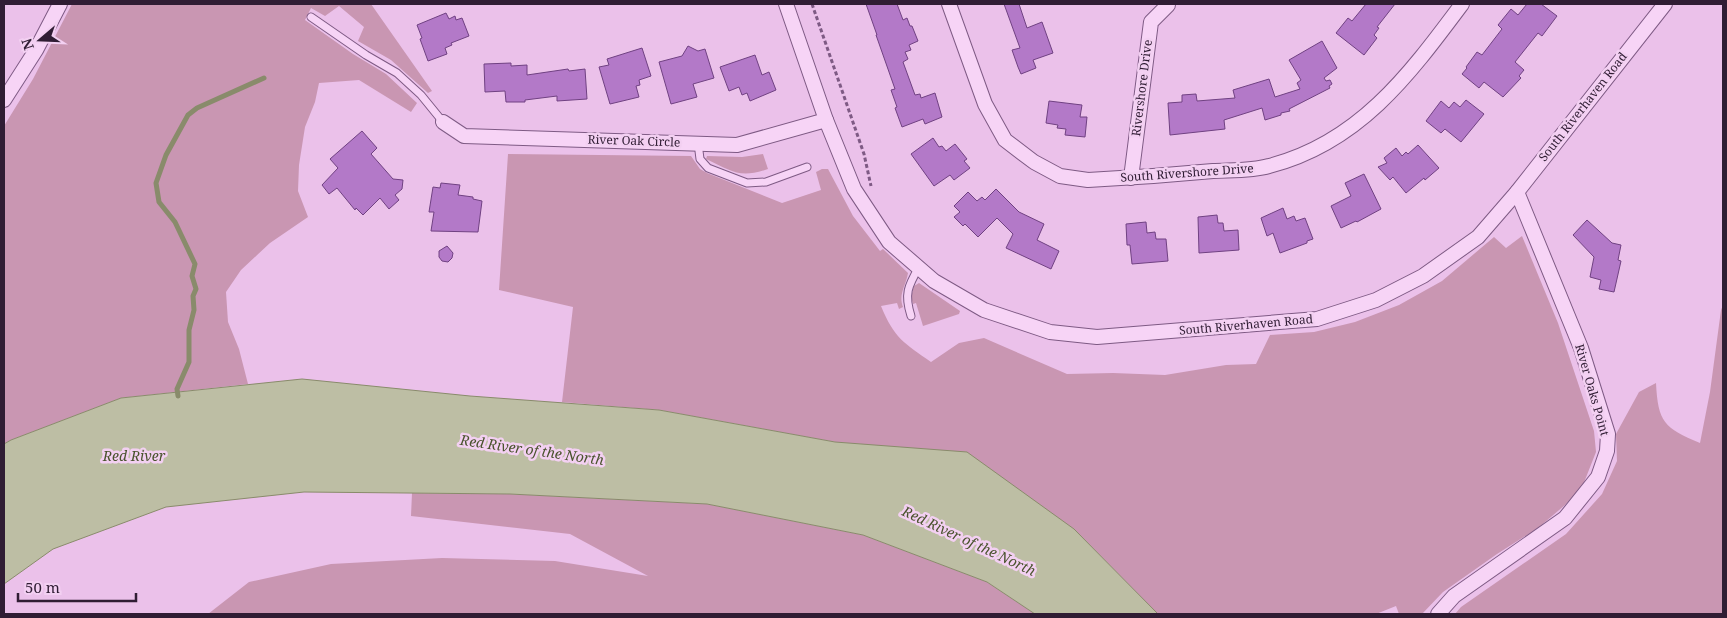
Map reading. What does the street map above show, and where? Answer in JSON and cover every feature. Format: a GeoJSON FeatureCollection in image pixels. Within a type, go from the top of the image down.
{"type":"FeatureCollection","features":[{"type":"Feature","properties":{"kind":"street"},"geometry":{"type":"LineString","coordinates":[[4,100],[36,50],[60,4]]}},
{"type":"Feature","properties":{"kind":"street","name":"South Riverhaven Road"},"geometry":{"type":"LineString","coordinates":[[786,4],[826,120],[854,189],[889,242],[934,281],[984,310],[1050,332],[1097,338],[1317,319],[1376,300],[1423,276],[1478,237],[1665,4]]}},
{"type":"Feature","properties":{"kind":"street","name":"South Rivershore Drive"},"geometry":{"type":"LineString","coordinates":[[949,4],[986,104],[1005,140],[1034,162],[1060,176],[1088,180],[1267,167],[1297,158],[1338,138],[1382,103],[1424,55],[1462,4]]}},
{"type":"Feature","properties":{"kind":"street","name":"Rivershore Drive"},"geometry":{"type":"LineString","coordinates":[[1131,178],[1151,22],[1168,5]]}},
{"type":"Feature","properties":{"kind":"street","name":"River Oak Circle"},"geometry":{"type":"LineString","coordinates":[[443,122],[464,136],[737,145],[826,120]]}},
{"type":"Feature","properties":{"kind":"street","name":"River Oaks Point"},"geometry":{"type":"LineString","coordinates":[[1438,614],[1454,596],[1565,518],[1598,477],[1607,451],[1608,434],[1581,348],[1516,192]]}},
{"type":"Feature","properties":{"kind":"lane"},"geometry":{"type":"LineString","coordinates":[[311,17],[366,55],[397,73],[421,95],[443,122]]}},
{"type":"Feature","properties":{"kind":"lane"},"geometry":{"type":"LineString","coordinates":[[698,143],[700,159],[708,168],[747,183],[766,182],[807,167]]}},
{"type":"Feature","properties":{"kind":"lane"},"geometry":{"type":"LineString","coordinates":[[911,316],[907,289],[919,267]]}},
{"type":"Feature","properties":{"kind":"path"},"geometry":{"type":"LineString","coordinates":[[812,4],[864,154],[871,190]]}},
{"type":"Feature","properties":{"kind":"shaded area"},"geometry":{"type":"Polygon","coordinates":[[[72,4],[371,4],[432,91],[428,93],[391,60],[358,41],[364,27],[339,6],[325,16],[311,8],[305,20],[353,54],[386,74],[417,103],[411,112],[359,80],[319,83],[315,102],[305,127],[299,165],[298,191],[308,217],[270,243],[241,270],[226,292],[228,322],[239,349],[248,384],[121,398],[4,444],[4,126],[33,79],[72,4]]]}},
{"type":"Feature","properties":{"kind":"shaded area"},"geometry":{"type":"Polygon","coordinates":[[[508,154],[691,156],[700,169],[707,173],[782,203],[821,190],[816,172],[828,169],[853,216],[880,251],[883,249],[908,273],[901,298],[903,307],[899,309],[897,303],[881,306],[895,333],[901,339],[931,362],[959,343],[984,338],[1067,374],[1165,375],[1226,365],[1256,364],[1270,335],[1314,332],[1355,322],[1399,305],[1442,281],[1494,237],[1506,248],[1522,236],[1558,323],[1594,431],[1596,452],[1583,485],[1565,505],[1538,528],[1443,592],[1422,614],[1399,614],[1396,606],[1376,614],[1158,614],[1074,529],[835,442],[659,410],[562,402],[573,307],[499,290],[508,154]]]}},
{"type":"Feature","properties":{"kind":"shaded area"},"geometry":{"type":"Polygon","coordinates":[[[763,154],[768,169],[750,173],[729,170],[706,159],[707,156],[742,157],[763,154]]]}},
{"type":"Feature","properties":{"kind":"shaded area"},"geometry":{"type":"Polygon","coordinates":[[[919,283],[960,311],[959,314],[923,326],[916,303],[913,304],[911,297],[914,286],[919,283]]]}},
{"type":"Feature","properties":{"kind":"shaded area"},"geometry":{"type":"Polygon","coordinates":[[[1723,305],[1723,614],[1455,614],[1461,607],[1566,534],[1602,494],[1617,461],[1616,434],[1639,392],[1656,383],[1659,407],[1665,422],[1678,433],[1700,443],[1723,305]]]}},
{"type":"Feature","properties":{"kind":"shaded area"},"geometry":{"type":"Polygon","coordinates":[[[412,493],[510,494],[707,504],[863,535],[987,582],[1035,614],[208,614],[249,582],[331,564],[442,558],[555,561],[648,576],[570,534],[411,516],[412,493]]]}},
{"type":"Feature","properties":{"kind":"water","name":"Red River"},"geometry":{"type":"Polygon","coordinates":[[[302,379],[470,396],[659,410],[835,442],[967,452],[1074,529],[1158,614],[1035,614],[987,582],[863,535],[707,504],[510,494],[304,492],[166,507],[53,549],[4,584],[4,444],[121,398],[302,379]]]}},
{"type":"Feature","properties":{"kind":"building"},"geometry":{"type":"Polygon","coordinates":[[[866,4],[897,4],[903,20],[907,18],[918,41],[909,45],[911,50],[905,52],[908,59],[903,62],[915,95],[920,94],[921,98],[935,93],[942,117],[925,124],[923,119],[902,127],[891,90],[895,89],[866,4]]]}},
{"type":"Feature","properties":{"kind":"building"},"geometry":{"type":"Polygon","coordinates":[[[1004,4],[1019,4],[1027,28],[1042,22],[1053,53],[1033,60],[1036,68],[1021,74],[1012,50],[1020,48],[1004,4]]]}},
{"type":"Feature","properties":{"kind":"building"},"geometry":{"type":"Polygon","coordinates":[[[1366,4],[1395,4],[1377,27],[1379,28],[1374,35],[1377,38],[1364,55],[1336,33],[1348,18],[1352,21],[1366,4]]]}},
{"type":"Feature","properties":{"kind":"building"},"geometry":{"type":"Polygon","coordinates":[[[1527,4],[1541,4],[1557,16],[1542,36],[1538,33],[1515,62],[1524,70],[1519,76],[1521,78],[1503,97],[1484,82],[1479,88],[1462,74],[1466,67],[1477,52],[1482,55],[1502,29],[1498,25],[1511,9],[1518,15],[1527,4]]]}},
{"type":"Feature","properties":{"kind":"building"},"geometry":{"type":"Polygon","coordinates":[[[446,13],[449,19],[455,16],[456,20],[462,18],[469,36],[451,43],[452,45],[445,48],[447,54],[428,61],[417,25],[446,13]]]}},
{"type":"Feature","properties":{"kind":"building"},"geometry":{"type":"Polygon","coordinates":[[[1322,41],[1337,68],[1324,78],[1326,81],[1330,80],[1332,84],[1329,86],[1330,88],[1289,109],[1290,111],[1265,120],[1262,108],[1224,120],[1225,129],[1170,135],[1168,103],[1182,102],[1182,95],[1196,94],[1197,101],[1235,98],[1233,90],[1269,79],[1275,97],[1300,89],[1297,83],[1301,80],[1289,60],[1322,41]]]}},
{"type":"Feature","properties":{"kind":"building"},"geometry":{"type":"Polygon","coordinates":[[[688,46],[698,51],[705,49],[714,78],[693,84],[697,97],[671,104],[659,62],[682,56],[688,46]]]}},
{"type":"Feature","properties":{"kind":"building"},"geometry":{"type":"Polygon","coordinates":[[[642,48],[651,76],[639,80],[640,85],[636,86],[639,97],[610,104],[599,67],[609,65],[607,59],[642,48]]]}},
{"type":"Feature","properties":{"kind":"building"},"geometry":{"type":"Polygon","coordinates":[[[755,55],[762,75],[769,72],[776,90],[750,101],[747,93],[742,95],[739,87],[729,91],[720,67],[755,55]]]}},
{"type":"Feature","properties":{"kind":"building"},"geometry":{"type":"Polygon","coordinates":[[[511,63],[511,66],[527,65],[527,75],[568,69],[569,71],[585,69],[587,99],[557,101],[557,96],[525,100],[525,102],[506,102],[505,91],[485,92],[484,64],[511,63]]]}},
{"type":"Feature","properties":{"kind":"building"},"geometry":{"type":"Polygon","coordinates":[[[1466,100],[1484,114],[1461,142],[1445,129],[1441,133],[1426,121],[1441,101],[1449,108],[1454,102],[1460,107],[1466,100]]]}},
{"type":"Feature","properties":{"kind":"building"},"geometry":{"type":"Polygon","coordinates":[[[1049,101],[1082,105],[1080,117],[1087,117],[1085,137],[1065,135],[1066,129],[1057,128],[1058,125],[1046,123],[1049,101]]]}},
{"type":"Feature","properties":{"kind":"building"},"geometry":{"type":"Polygon","coordinates":[[[362,131],[377,148],[371,154],[393,179],[403,180],[402,189],[395,195],[399,200],[389,209],[380,198],[363,215],[356,208],[355,210],[337,188],[329,194],[322,185],[338,168],[330,159],[362,131]]]}},
{"type":"Feature","properties":{"kind":"building"},"geometry":{"type":"Polygon","coordinates":[[[933,138],[939,147],[942,146],[946,151],[955,144],[967,159],[964,161],[970,168],[954,180],[950,175],[934,186],[911,154],[933,138]]]}},
{"type":"Feature","properties":{"kind":"building"},"geometry":{"type":"Polygon","coordinates":[[[1418,145],[1439,168],[1406,193],[1393,177],[1390,180],[1378,167],[1387,163],[1384,158],[1396,148],[1402,156],[1406,152],[1408,154],[1418,145]]]}},
{"type":"Feature","properties":{"kind":"building"},"geometry":{"type":"Polygon","coordinates":[[[1364,174],[1381,209],[1341,228],[1331,206],[1351,196],[1345,183],[1364,174]]]}},
{"type":"Feature","properties":{"kind":"building"},"geometry":{"type":"Polygon","coordinates":[[[441,183],[460,185],[458,195],[473,197],[473,199],[482,201],[478,232],[431,231],[434,212],[429,212],[433,187],[440,188],[441,183]]]}},
{"type":"Feature","properties":{"kind":"building"},"geometry":{"type":"Polygon","coordinates":[[[996,189],[1019,212],[1044,224],[1037,240],[1059,251],[1051,269],[1006,248],[1013,234],[997,218],[978,237],[965,224],[963,226],[954,217],[960,212],[954,206],[968,192],[977,201],[982,197],[985,200],[996,189]]]}},
{"type":"Feature","properties":{"kind":"building"},"geometry":{"type":"Polygon","coordinates":[[[1283,208],[1287,219],[1294,216],[1296,221],[1305,218],[1313,239],[1280,253],[1273,233],[1267,236],[1261,218],[1283,208]]]}},
{"type":"Feature","properties":{"kind":"building"},"geometry":{"type":"Polygon","coordinates":[[[1217,215],[1218,223],[1223,223],[1224,231],[1238,230],[1239,250],[1199,253],[1198,217],[1217,215]]]}},
{"type":"Feature","properties":{"kind":"building"},"geometry":{"type":"Polygon","coordinates":[[[1587,220],[1612,243],[1621,245],[1618,260],[1621,261],[1614,292],[1599,289],[1601,280],[1590,277],[1594,257],[1573,235],[1587,220]]]}},
{"type":"Feature","properties":{"kind":"building"},"geometry":{"type":"Polygon","coordinates":[[[1146,222],[1147,233],[1155,232],[1156,239],[1166,239],[1168,261],[1132,264],[1130,245],[1127,245],[1126,224],[1146,222]]]}},
{"type":"Feature","properties":{"kind":"building"},"geometry":{"type":"Polygon","coordinates":[[[447,246],[453,253],[452,258],[448,262],[442,261],[439,257],[439,251],[447,246]]]}},
{"type":"Feature","properties":{"kind":"waterway"},"geometry":{"type":"LineString","coordinates":[[178,396],[177,389],[189,362],[189,330],[194,310],[193,296],[196,289],[192,276],[195,264],[175,222],[159,202],[156,183],[166,155],[188,115],[197,108],[264,78]]}},
{"type":"Feature","properties":{"kind":"water label","name":"Red River of the North"},"geometry":{"type":"Point","coordinates":[532,450]}},
{"type":"Feature","properties":{"kind":"water label","name":"Red River of the North"},"geometry":{"type":"Point","coordinates":[969,541]}}]}
